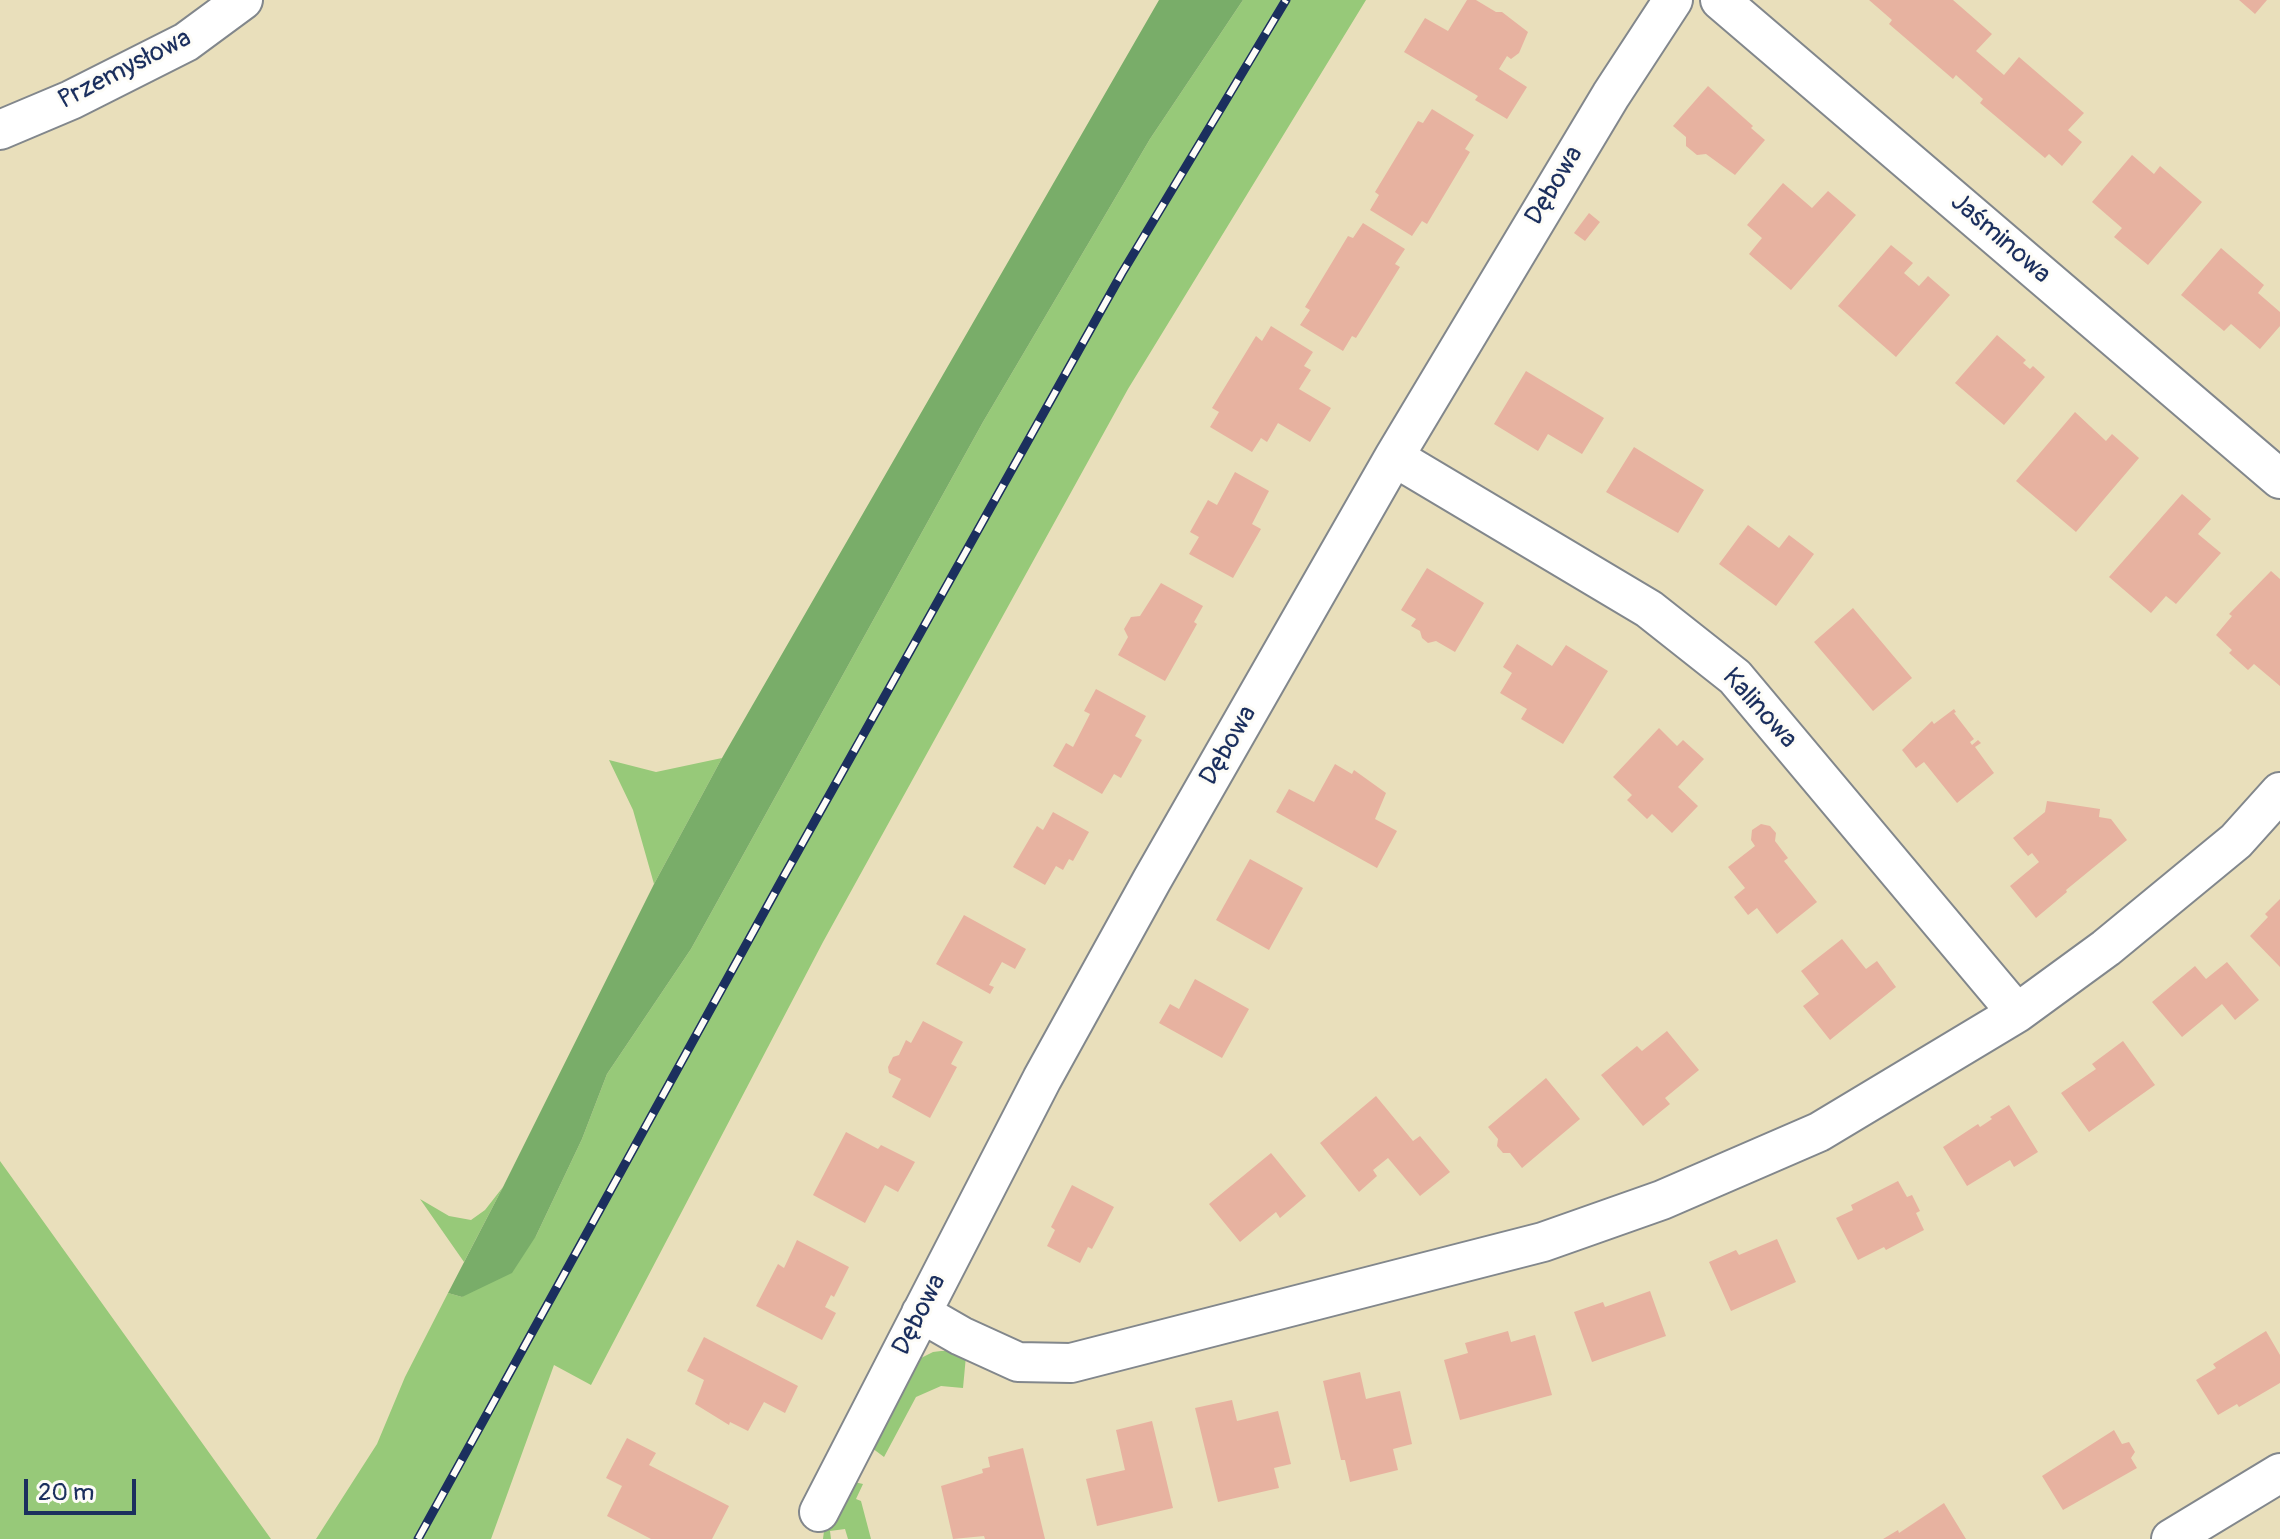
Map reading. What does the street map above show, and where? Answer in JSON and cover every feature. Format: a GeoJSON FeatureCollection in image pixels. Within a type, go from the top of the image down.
{"type":"FeatureCollection","features":[{"type":"Feature","properties":{"kind":"street","name":"Przemysłowa"},"geometry":{"type":"LineString","coordinates":[[0,130],[71,100],[186,42],[243,0]]}},
{"type":"Feature","properties":{"kind":"street","name":"Dębowa"},"geometry":{"type":"LineString","coordinates":[[819,1512],[1049,1065],[1152,880],[1394,457],[1611,95],[1673,0]]}},
{"type":"Feature","properties":{"kind":"street","name":"Jaśminowa"},"geometry":{"type":"LineString","coordinates":[[1720,0],[2280,479]]}},
{"type":"Feature","properties":{"kind":"street","name":"Kalinowa"},"geometry":{"type":"LineString","coordinates":[[1394,457],[1649,609],[1735,677],[2017,1013]]}},
{"type":"Feature","properties":{"kind":"street"},"geometry":{"type":"LineString","coordinates":[[921,1313],[961,1336],[1018,1362],[1071,1363],[1543,1242],[1662,1200],[1819,1132],[2017,1013],[2106,948],[2236,841],[2280,792]]}},
{"type":"Feature","properties":{"kind":"street"},"geometry":{"type":"LineString","coordinates":[[2171,1539],[2280,1473]]}},
{"type":"Feature","properties":{"kind":"green space"},"geometry":{"type":"Polygon","coordinates":[[[1159,0],[1243,0],[1150,139],[983,422],[691,949],[607,1074],[582,1139],[536,1236],[512,1273],[462,1297],[448,1293],[654,884],[722,758],[1159,0]]]}},
{"type":"Feature","properties":{"kind":"green space"},"geometry":{"type":"Polygon","coordinates":[[[1243,0],[1366,0],[1128,389],[823,942],[591,1385],[554,1365],[491,1539],[316,1539],[377,1444],[405,1377],[448,1293],[462,1297],[536,1236],[582,1139],[607,1074],[691,949],[983,422],[1150,139],[1243,0]]]}},
{"type":"Feature","properties":{"kind":"green space"},"geometry":{"type":"Polygon","coordinates":[[[722,758],[654,884],[633,810],[609,760],[656,772],[722,758]]]}},
{"type":"Feature","properties":{"kind":"green space"},"geometry":{"type":"Polygon","coordinates":[[[0,1161],[271,1539],[0,1539],[0,1161]]]}},
{"type":"Feature","properties":{"kind":"green space"},"geometry":{"type":"Polygon","coordinates":[[[503,1187],[464,1262],[420,1199],[449,1216],[471,1220],[485,1210],[503,1187]]]}},
{"type":"Feature","properties":{"kind":"green space"},"geometry":{"type":"Polygon","coordinates":[[[953,1351],[966,1356],[963,1388],[941,1386],[916,1397],[884,1457],[868,1445],[915,1361],[933,1352],[953,1351]]]}},
{"type":"Feature","properties":{"kind":"green space"},"geometry":{"type":"Polygon","coordinates":[[[850,1481],[863,1484],[856,1499],[861,1501],[871,1539],[848,1539],[845,1529],[830,1531],[831,1539],[823,1539],[824,1531],[850,1481]]]}},
{"type":"Feature","properties":{"kind":"building"},"geometry":{"type":"Polygon","coordinates":[[[1467,0],[1476,0],[1496,12],[1502,12],[1528,32],[1519,53],[1511,59],[1507,56],[1499,69],[1527,87],[1507,119],[1475,100],[1478,96],[1404,52],[1425,18],[1448,31],[1467,0]]]}},
{"type":"Feature","properties":{"kind":"building"},"geometry":{"type":"Polygon","coordinates":[[[1869,0],[1953,0],[1992,34],[1976,51],[2004,75],[2019,57],[2084,113],[2068,130],[2082,142],[2062,166],[2049,154],[2045,158],[1980,103],[1983,99],[1956,75],[1953,79],[1889,24],[1892,20],[1869,0]]]}},
{"type":"Feature","properties":{"kind":"building"},"geometry":{"type":"Polygon","coordinates":[[[2239,0],[2267,0],[2255,14],[2239,0]]]}},
{"type":"Feature","properties":{"kind":"building"},"geometry":{"type":"Polygon","coordinates":[[[1708,86],[1765,140],[1735,175],[1706,154],[1697,155],[1686,146],[1686,137],[1673,126],[1708,86]]]}},
{"type":"Feature","properties":{"kind":"building"},"geometry":{"type":"Polygon","coordinates":[[[1432,109],[1474,135],[1465,149],[1470,152],[1427,224],[1422,221],[1412,236],[1370,210],[1379,195],[1375,192],[1418,121],[1423,123],[1432,109]]]}},
{"type":"Feature","properties":{"kind":"building"},"geometry":{"type":"Polygon","coordinates":[[[2132,155],[2154,174],[2160,166],[2202,202],[2148,265],[2114,237],[2122,228],[2092,202],[2132,155]]]}},
{"type":"Feature","properties":{"kind":"building"},"geometry":{"type":"Polygon","coordinates":[[[1783,183],[1812,208],[1828,191],[1856,215],[1791,290],[1749,254],[1762,238],[1747,225],[1783,183]]]}},
{"type":"Feature","properties":{"kind":"building"},"geometry":{"type":"Polygon","coordinates":[[[1589,213],[1600,222],[1585,241],[1574,233],[1589,213]]]}},
{"type":"Feature","properties":{"kind":"building"},"geometry":{"type":"Polygon","coordinates":[[[1363,223],[1405,249],[1395,264],[1400,267],[1356,338],[1352,336],[1343,351],[1300,325],[1310,310],[1305,307],[1348,236],[1353,238],[1363,223]]]}},
{"type":"Feature","properties":{"kind":"building"},"geometry":{"type":"Polygon","coordinates":[[[1891,245],[1913,263],[1904,273],[1919,286],[1928,276],[1950,295],[1896,357],[1838,306],[1891,245]]]}},
{"type":"Feature","properties":{"kind":"building"},"geometry":{"type":"Polygon","coordinates":[[[2221,248],[2264,285],[2258,293],[2280,312],[2280,326],[2260,349],[2231,324],[2224,331],[2181,295],[2221,248]]]}},
{"type":"Feature","properties":{"kind":"building"},"geometry":{"type":"Polygon","coordinates":[[[1271,326],[1313,352],[1304,366],[1311,370],[1299,389],[1331,408],[1310,442],[1278,423],[1267,442],[1261,438],[1252,452],[1210,427],[1219,412],[1212,408],[1256,336],[1262,341],[1271,326]]]}},
{"type":"Feature","properties":{"kind":"building"},"geometry":{"type":"Polygon","coordinates":[[[1997,335],[2026,360],[2023,363],[2030,369],[2033,366],[2045,377],[2004,425],[1955,383],[1997,335]]]}},
{"type":"Feature","properties":{"kind":"building"},"geometry":{"type":"Polygon","coordinates":[[[1526,371],[1604,418],[1582,454],[1548,434],[1538,451],[1494,424],[1526,371]]]}},
{"type":"Feature","properties":{"kind":"building"},"geometry":{"type":"Polygon","coordinates":[[[2075,412],[2106,441],[2112,434],[2139,458],[2076,532],[2016,481],[2075,412]]]}},
{"type":"Feature","properties":{"kind":"building"},"geometry":{"type":"Polygon","coordinates":[[[1634,447],[1704,490],[1678,533],[1606,492],[1634,447]]]}},
{"type":"Feature","properties":{"kind":"building"},"geometry":{"type":"Polygon","coordinates":[[[1235,472],[1269,491],[1252,524],[1261,529],[1233,578],[1189,554],[1199,537],[1190,532],[1208,500],[1217,505],[1235,472]]]}},
{"type":"Feature","properties":{"kind":"building"},"geometry":{"type":"Polygon","coordinates":[[[2182,494],[2211,519],[2198,534],[2221,553],[2176,604],[2166,596],[2151,613],[2109,577],[2182,494]]]}},
{"type":"Feature","properties":{"kind":"building"},"geometry":{"type":"Polygon","coordinates":[[[1748,525],[1779,548],[1789,535],[1814,554],[1776,606],[1719,564],[1748,525]]]}},
{"type":"Feature","properties":{"kind":"building"},"geometry":{"type":"Polygon","coordinates":[[[1427,568],[1484,603],[1455,652],[1436,641],[1428,643],[1420,631],[1411,626],[1416,619],[1401,610],[1427,568]]]}},
{"type":"Feature","properties":{"kind":"building"},"geometry":{"type":"Polygon","coordinates":[[[2271,571],[2280,579],[2280,686],[2254,664],[2248,670],[2229,653],[2232,650],[2216,635],[2232,616],[2229,614],[2271,571]]]}},
{"type":"Feature","properties":{"kind":"building"},"geometry":{"type":"Polygon","coordinates":[[[1161,583],[1203,606],[1194,622],[1197,624],[1165,681],[1118,655],[1128,637],[1124,629],[1131,617],[1140,616],[1161,583]]]}},
{"type":"Feature","properties":{"kind":"building"},"geometry":{"type":"Polygon","coordinates":[[[1853,608],[1912,678],[1873,711],[1814,642],[1853,608]]]}},
{"type":"Feature","properties":{"kind":"building"},"geometry":{"type":"Polygon","coordinates":[[[1517,644],[1552,666],[1566,645],[1608,671],[1563,744],[1521,719],[1527,709],[1500,693],[1512,673],[1503,667],[1517,644]]]}},
{"type":"Feature","properties":{"kind":"building"},"geometry":{"type":"Polygon","coordinates":[[[1096,689],[1146,716],[1135,736],[1142,740],[1121,778],[1114,774],[1102,794],[1053,766],[1066,743],[1073,747],[1090,714],[1084,711],[1096,689]]]}},
{"type":"Feature","properties":{"kind":"building"},"geometry":{"type":"Polygon","coordinates":[[[1954,709],[1974,739],[1970,742],[1972,745],[1978,740],[1981,743],[1975,747],[1994,773],[1957,803],[1924,762],[1916,768],[1902,750],[1932,721],[1934,724],[1954,709]]]}},
{"type":"Feature","properties":{"kind":"building"},"geometry":{"type":"Polygon","coordinates":[[[1659,728],[1677,746],[1683,740],[1704,759],[1678,787],[1698,806],[1672,833],[1652,814],[1647,819],[1627,800],[1632,795],[1613,777],[1659,728]]]}},
{"type":"Feature","properties":{"kind":"building"},"geometry":{"type":"Polygon","coordinates":[[[1335,764],[1352,774],[1354,770],[1386,793],[1375,819],[1397,831],[1377,868],[1276,812],[1289,789],[1314,802],[1335,764]]]}},
{"type":"Feature","properties":{"kind":"building"},"geometry":{"type":"Polygon","coordinates":[[[2047,801],[2100,809],[2099,817],[2111,819],[2127,840],[2036,918],[2010,886],[2039,862],[2032,853],[2028,856],[2013,838],[2045,812],[2047,801]]]}},
{"type":"Feature","properties":{"kind":"building"},"geometry":{"type":"Polygon","coordinates":[[[1053,812],[1089,832],[1073,861],[1069,859],[1063,870],[1056,866],[1045,885],[1013,867],[1037,826],[1043,830],[1053,812]]]}},
{"type":"Feature","properties":{"kind":"building"},"geometry":{"type":"Polygon","coordinates":[[[1761,824],[1770,826],[1776,833],[1775,841],[1788,858],[1784,861],[1817,902],[1777,934],[1757,908],[1748,915],[1734,897],[1745,888],[1728,867],[1755,846],[1751,840],[1752,830],[1761,824]]]}},
{"type":"Feature","properties":{"kind":"building"},"geometry":{"type":"Polygon","coordinates":[[[1250,859],[1303,888],[1269,950],[1216,920],[1250,859]]]}},
{"type":"Feature","properties":{"kind":"building"},"geometry":{"type":"Polygon","coordinates":[[[2280,899],[2280,967],[2250,936],[2280,899]]]}},
{"type":"Feature","properties":{"kind":"building"},"geometry":{"type":"Polygon","coordinates":[[[964,915],[1026,949],[1015,969],[1002,962],[989,985],[994,987],[990,994],[936,964],[964,915]]]}},
{"type":"Feature","properties":{"kind":"building"},"geometry":{"type":"Polygon","coordinates":[[[1842,939],[1866,969],[1877,961],[1896,987],[1830,1040],[1803,1006],[1819,994],[1801,971],[1842,939]]]}},
{"type":"Feature","properties":{"kind":"building"},"geometry":{"type":"Polygon","coordinates":[[[2227,962],[2259,1000],[2235,1020],[2222,1004],[2182,1037],[2152,1002],[2195,966],[2206,979],[2227,962]]]}},
{"type":"Feature","properties":{"kind":"building"},"geometry":{"type":"Polygon","coordinates":[[[1195,979],[1249,1009],[1222,1058],[1159,1023],[1170,1004],[1179,1009],[1195,979]]]}},
{"type":"Feature","properties":{"kind":"building"},"geometry":{"type":"Polygon","coordinates":[[[923,1021],[963,1042],[951,1064],[957,1067],[930,1118],[892,1097],[901,1079],[889,1073],[888,1067],[893,1057],[899,1055],[906,1040],[911,1043],[923,1021]]]}},
{"type":"Feature","properties":{"kind":"building"},"geometry":{"type":"Polygon","coordinates":[[[1667,1031],[1699,1070],[1665,1098],[1670,1104],[1643,1126],[1601,1075],[1637,1046],[1642,1051],[1667,1031]]]}},
{"type":"Feature","properties":{"kind":"building"},"geometry":{"type":"Polygon","coordinates":[[[2123,1041],[2155,1085],[2089,1132],[2061,1093],[2096,1069],[2092,1064],[2123,1041]]]}},
{"type":"Feature","properties":{"kind":"building"},"geometry":{"type":"Polygon","coordinates":[[[1546,1078],[1580,1119],[1522,1168],[1510,1153],[1503,1153],[1497,1146],[1498,1139],[1488,1127],[1546,1078]]]}},
{"type":"Feature","properties":{"kind":"building"},"geometry":{"type":"Polygon","coordinates":[[[1376,1096],[1413,1141],[1420,1136],[1450,1172],[1420,1196],[1388,1158],[1373,1170],[1377,1176],[1359,1192],[1320,1143],[1376,1096]]]}},
{"type":"Feature","properties":{"kind":"building"},"geometry":{"type":"Polygon","coordinates":[[[2009,1105],[2038,1152],[2014,1167],[2010,1160],[1967,1186],[1943,1147],[1978,1124],[1980,1127],[2009,1105]]]}},
{"type":"Feature","properties":{"kind":"building"},"geometry":{"type":"Polygon","coordinates":[[[846,1132],[878,1149],[881,1145],[915,1162],[898,1192],[885,1185],[865,1223],[813,1195],[846,1132]]]}},
{"type":"Feature","properties":{"kind":"building"},"geometry":{"type":"Polygon","coordinates":[[[1271,1153],[1306,1196],[1280,1218],[1276,1212],[1240,1242],[1209,1204],[1271,1153]]]}},
{"type":"Feature","properties":{"kind":"building"},"geometry":{"type":"Polygon","coordinates":[[[1898,1181],[1907,1197],[1912,1195],[1924,1230],[1886,1250],[1884,1247],[1858,1260],[1836,1218],[1853,1210],[1851,1205],[1898,1181]]]}},
{"type":"Feature","properties":{"kind":"building"},"geometry":{"type":"Polygon","coordinates":[[[1072,1185],[1114,1207],[1092,1249],[1088,1247],[1080,1263],[1047,1246],[1055,1230],[1051,1227],[1072,1185]]]}},
{"type":"Feature","properties":{"kind":"building"},"geometry":{"type":"Polygon","coordinates":[[[1777,1239],[1796,1282],[1731,1311],[1709,1262],[1736,1250],[1739,1255],[1777,1239]]]}},
{"type":"Feature","properties":{"kind":"building"},"geometry":{"type":"Polygon","coordinates":[[[797,1240],[849,1267],[834,1297],[831,1295],[825,1307],[836,1313],[822,1340],[756,1306],[778,1264],[784,1268],[797,1240]]]}},
{"type":"Feature","properties":{"kind":"building"},"geometry":{"type":"Polygon","coordinates":[[[1650,1291],[1666,1336],[1592,1362],[1574,1312],[1603,1302],[1605,1307],[1650,1291]]]}},
{"type":"Feature","properties":{"kind":"building"},"geometry":{"type":"Polygon","coordinates":[[[1508,1331],[1511,1342],[1535,1335],[1552,1395],[1460,1420],[1444,1360],[1468,1353],[1465,1343],[1508,1331]]]}},
{"type":"Feature","properties":{"kind":"building"},"geometry":{"type":"Polygon","coordinates":[[[2266,1331],[2280,1355],[2280,1383],[2239,1407],[2237,1404],[2218,1415],[2196,1380],[2216,1368],[2213,1364],[2266,1331]]]}},
{"type":"Feature","properties":{"kind":"building"},"geometry":{"type":"Polygon","coordinates":[[[704,1337],[798,1386],[785,1413],[764,1402],[748,1431],[730,1422],[729,1425],[695,1404],[704,1380],[687,1371],[704,1337]]]}},
{"type":"Feature","properties":{"kind":"building"},"geometry":{"type":"Polygon","coordinates":[[[1360,1372],[1366,1399],[1400,1391],[1412,1444],[1393,1449],[1398,1470],[1350,1482],[1345,1460],[1341,1460],[1323,1381],[1360,1372]]]}},
{"type":"Feature","properties":{"kind":"building"},"geometry":{"type":"Polygon","coordinates":[[[1232,1400],[1237,1421],[1278,1411],[1291,1464],[1274,1468],[1279,1488],[1218,1502],[1195,1408],[1232,1400]]]}},
{"type":"Feature","properties":{"kind":"building"},"geometry":{"type":"Polygon","coordinates":[[[1152,1421],[1173,1508],[1097,1526],[1086,1479],[1125,1470],[1116,1430],[1152,1421]]]}},
{"type":"Feature","properties":{"kind":"building"},"geometry":{"type":"Polygon","coordinates":[[[2114,1430],[2122,1444],[2129,1442],[2135,1452],[2131,1458],[2137,1468],[2063,1510],[2042,1476],[2114,1430]]]}},
{"type":"Feature","properties":{"kind":"building"},"geometry":{"type":"Polygon","coordinates":[[[627,1438],[656,1453],[649,1465],[729,1506],[712,1539],[651,1539],[607,1516],[622,1486],[606,1478],[627,1438]]]}},
{"type":"Feature","properties":{"kind":"building"},"geometry":{"type":"Polygon","coordinates":[[[1023,1448],[1045,1539],[985,1539],[984,1536],[953,1539],[941,1486],[983,1473],[982,1469],[990,1467],[988,1457],[1023,1448]]]}},
{"type":"Feature","properties":{"kind":"building"},"geometry":{"type":"Polygon","coordinates":[[[1944,1503],[1966,1539],[1883,1539],[1898,1530],[1899,1533],[1944,1503]]]}},
{"type":"Feature","properties":{"kind":"railway"},"geometry":{"type":"LineString","coordinates":[[418,1539],[1122,273],[1286,0]]}}]}
